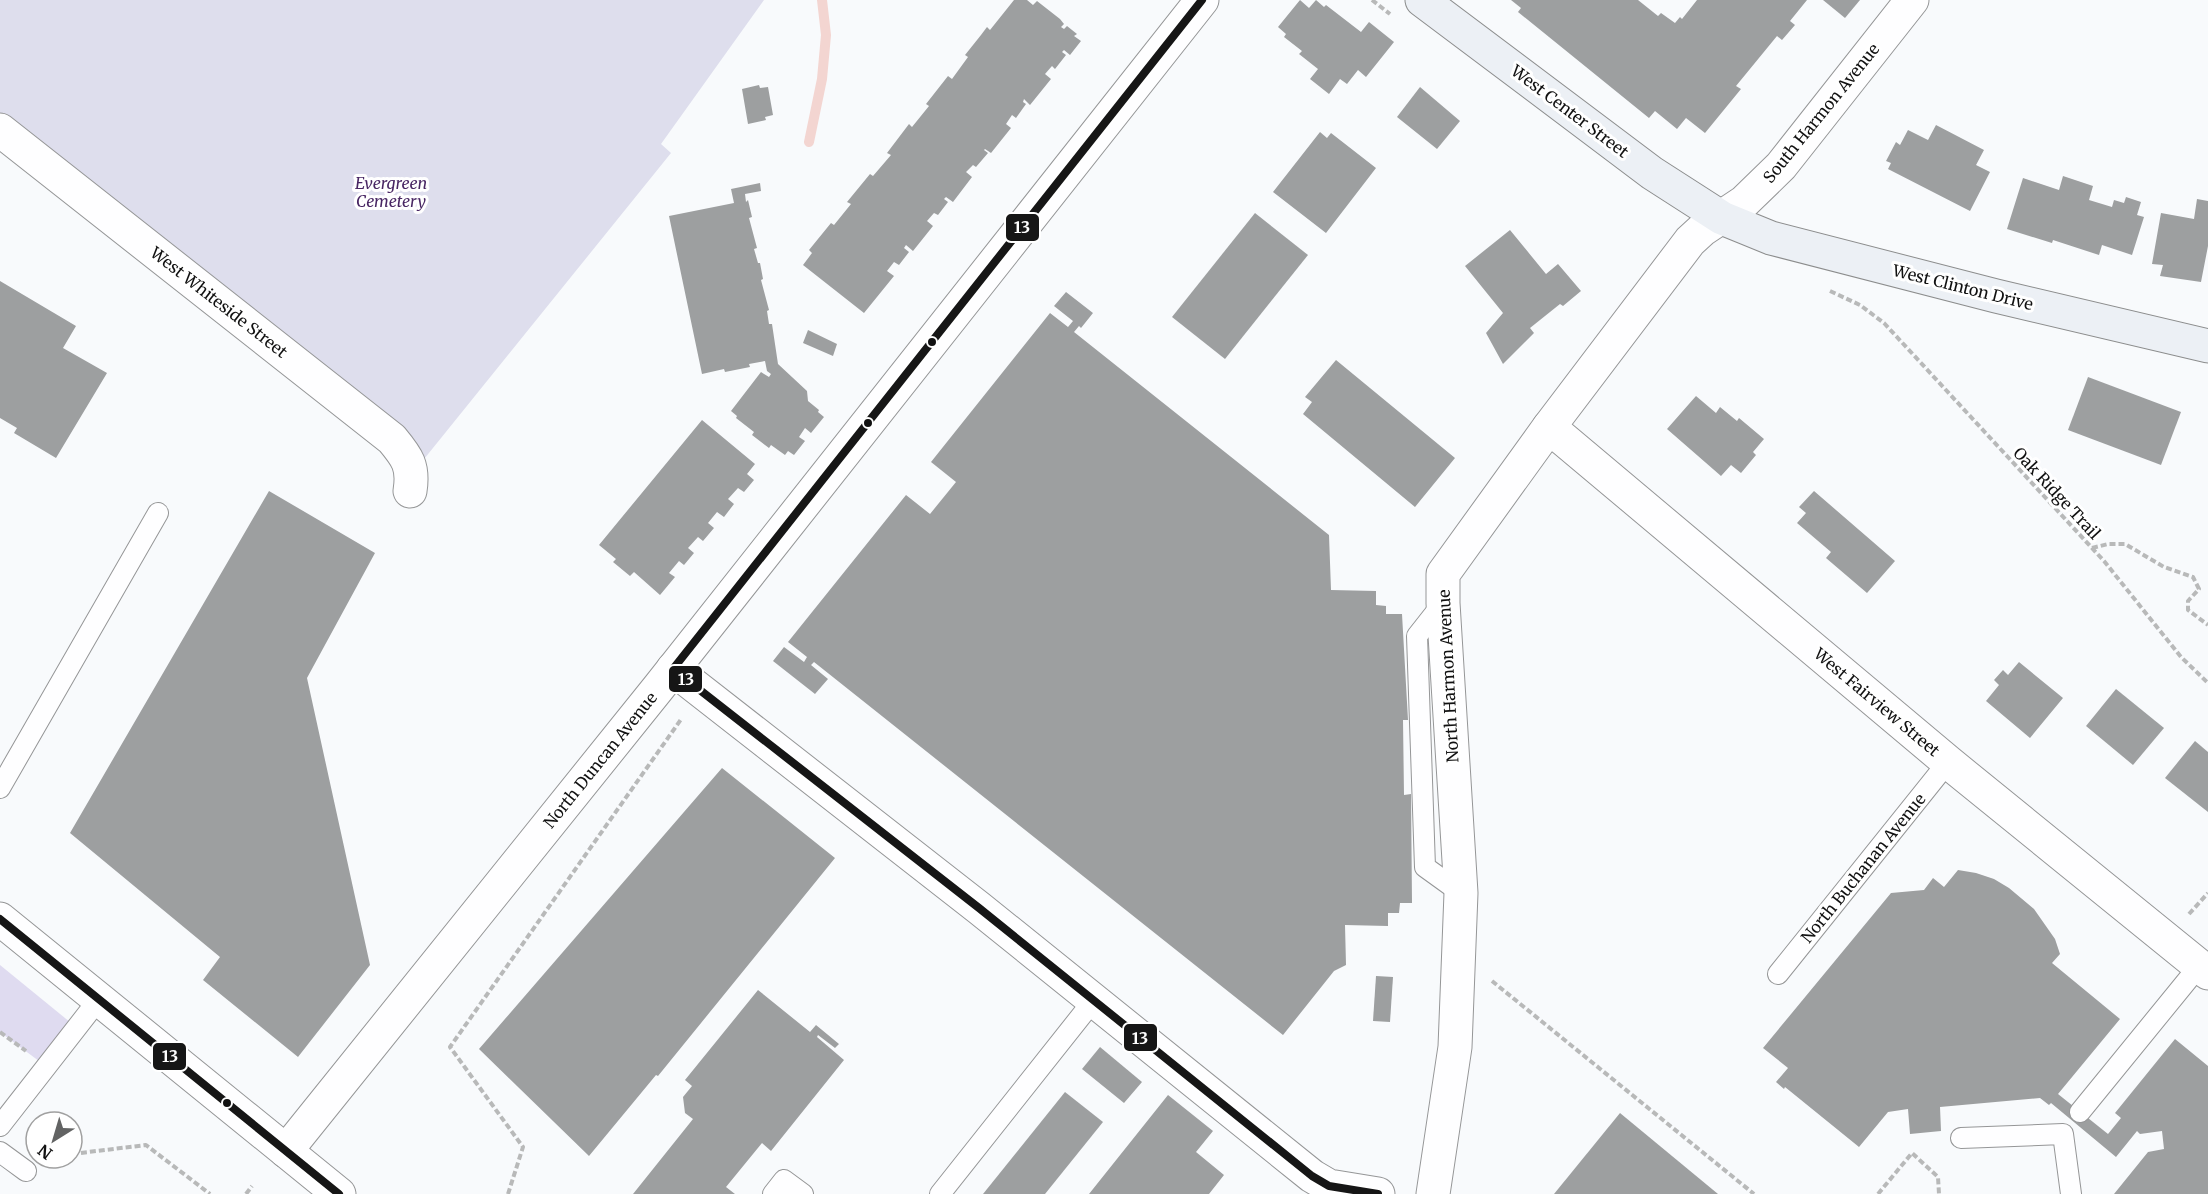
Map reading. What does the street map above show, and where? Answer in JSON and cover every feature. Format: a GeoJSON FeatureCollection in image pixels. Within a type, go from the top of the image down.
{"type":"FeatureCollection","features":[{"type":"Feature","properties":{"kind":"street","name":"North Duncan Avenue"},"geometry":{"type":"LineString","coordinates":[[286,1151],[673,669],[1202,0]]}},
{"type":"Feature","properties":{"kind":"street","name":"West Center Street"},"geometry":{"type":"LineString","coordinates":[[1422,0],[1652,172],[1722,218]]}},
{"type":"Feature","properties":{"kind":"street","name":"South Harmon Avenue"},"geometry":{"type":"LineString","coordinates":[[1722,218],[1763,185],[1781,166],[1912,0]]}},
{"type":"Feature","properties":{"kind":"street","name":"West Whiteside Street"},"geometry":{"type":"LineString","coordinates":[[0,130],[392,439],[404,454],[412,474],[410,490]]}},
{"type":"Feature","properties":{"kind":"street","name":"West Clinton Drive"},"geometry":{"type":"LineString","coordinates":[[1722,218],[1771,238],[2208,346]]}},
{"type":"Feature","properties":{"kind":"street","name":"North Harmon Avenue"},"geometry":{"type":"LineString","coordinates":[[1433,1194],[1455,1047],[1461,893],[1443,574],[1549,427],[1690,241],[1702,230],[1722,218]]}},
{"type":"Feature","properties":{"kind":"street","name":"West Fairview Street"},"geometry":{"type":"LineString","coordinates":[[1549,427],[1948,762],[2204,970]]}},
{"type":"Feature","properties":{"kind":"street"},"geometry":{"type":"LineString","coordinates":[[673,669],[979,908],[1312,1176],[1329,1186],[1378,1194]]}},
{"type":"Feature","properties":{"kind":"street"},"geometry":{"type":"LineString","coordinates":[[0,919],[339,1194]]}},
{"type":"Feature","properties":{"kind":"lane"},"geometry":{"type":"LineString","coordinates":[[0,788],[159,513]]}},
{"type":"Feature","properties":{"kind":"lane","name":"North Buchanan Avenue"},"geometry":{"type":"LineString","coordinates":[[1778,974],[1948,762]]}},
{"type":"Feature","properties":{"kind":"lane"},"geometry":{"type":"LineString","coordinates":[[2071,1194],[2072,1122],[2204,970]]}},
{"type":"Feature","properties":{"kind":"lane"},"geometry":{"type":"LineString","coordinates":[[0,1126],[99,999]]}},
{"type":"Feature","properties":{"kind":"lane"},"geometry":{"type":"LineString","coordinates":[[940,1194],[1092,1000]]}},
{"type":"Feature","properties":{"kind":"lane"},"geometry":{"type":"LineString","coordinates":[[1961,1138],[2072,1122]]}},
{"type":"Feature","properties":{"kind":"lane"},"geometry":{"type":"LineString","coordinates":[[0,1152],[26,1172]]}},
{"type":"Feature","properties":{"kind":"lane"},"geometry":{"type":"LineString","coordinates":[[773,1194],[784,1180],[803,1194]]}},
{"type":"Feature","properties":{"kind":"path","name":"Oak Ridge Trail"},"geometry":{"type":"LineString","coordinates":[[1884,323],[2092,548],[2181,657],[2208,682]]}},
{"type":"Feature","properties":{"kind":"path"},"geometry":{"type":"LineString","coordinates":[[2092,548],[2108,543],[2125,544],[2164,567],[2193,577],[2199,589],[2188,601],[2188,610],[2208,625]]}},
{"type":"Feature","properties":{"kind":"path"},"geometry":{"type":"LineString","coordinates":[[508,1194],[523,1147],[450,1047],[688,710]]}},
{"type":"Feature","properties":{"kind":"path"},"geometry":{"type":"LineString","coordinates":[[1492,981],[1754,1194]]}},
{"type":"Feature","properties":{"kind":"path"},"geometry":{"type":"LineString","coordinates":[[84,1153],[146,1145],[210,1194]]}},
{"type":"Feature","properties":{"kind":"path"},"geometry":{"type":"LineString","coordinates":[[1878,1194],[1912,1153],[1938,1178],[1939,1194]]}},
{"type":"Feature","properties":{"kind":"path"},"geometry":{"type":"LineString","coordinates":[[246,1194],[252,1186]]}},
{"type":"Feature","properties":{"kind":"shaded area"},"geometry":{"type":"Polygon","coordinates":[[[0,965],[76,1027],[47,1067],[0,1032],[0,965]]]}},
{"type":"Feature","properties":{"kind":"green space","name":"Evergreen Cemetery"},"geometry":{"type":"Polygon","coordinates":[[[0,0],[764,0],[661,144],[671,153],[412,474],[0,130],[0,0]]]}},
{"type":"Feature","properties":{"kind":"building"},"geometry":{"type":"Polygon","coordinates":[[[1014,0],[1027,0],[1033,5],[1037,1],[1060,19],[1064,24],[1061,27],[1064,29],[1067,26],[1077,34],[1074,36],[1081,41],[1070,55],[1064,50],[1062,52],[1066,55],[1055,69],[1052,66],[1045,74],[1051,79],[1030,105],[1024,99],[1023,102],[1026,104],[1016,118],[1012,115],[1006,124],[1011,128],[991,153],[985,149],[988,153],[976,167],[973,165],[966,172],[972,177],[953,202],[946,197],[944,199],[948,202],[938,215],[934,213],[927,221],[933,226],[913,251],[906,245],[904,248],[909,252],[899,265],[894,262],[887,271],[894,276],[864,313],[803,265],[812,253],[809,250],[831,223],[834,225],[851,204],[847,202],[870,174],[873,176],[891,155],[887,153],[909,124],[912,127],[929,106],[926,104],[948,76],[952,79],[968,57],[965,55],[987,27],[990,30],[1014,0]]]}},
{"type":"Feature","properties":{"kind":"building"},"geometry":{"type":"Polygon","coordinates":[[[1300,0],[1309,8],[1316,0],[1324,7],[1326,5],[1361,32],[1369,22],[1394,42],[1366,77],[1358,70],[1347,84],[1340,79],[1329,94],[1310,79],[1318,69],[1299,54],[1302,51],[1284,37],[1286,34],[1278,27],[1300,0]]]}},
{"type":"Feature","properties":{"kind":"building"},"geometry":{"type":"Polygon","coordinates":[[[1511,0],[1638,0],[1658,16],[1661,13],[1675,23],[1680,17],[1682,19],[1697,0],[1807,0],[1790,21],[1795,25],[1782,40],[1777,36],[1736,86],[1741,89],[1705,133],[1686,118],[1677,129],[1655,111],[1649,118],[1518,12],[1521,8],[1511,0]]]}},
{"type":"Feature","properties":{"kind":"building"},"geometry":{"type":"Polygon","coordinates":[[[1823,0],[1860,0],[1845,18],[1823,0]]]}},
{"type":"Feature","properties":{"kind":"building"},"geometry":{"type":"Polygon","coordinates":[[[759,85],[760,88],[768,87],[773,115],[765,117],[766,120],[748,124],[742,89],[759,85]]]}},
{"type":"Feature","properties":{"kind":"building"},"geometry":{"type":"Polygon","coordinates":[[[1420,87],[1460,121],[1437,149],[1397,117],[1420,87]]]}},
{"type":"Feature","properties":{"kind":"building"},"geometry":{"type":"Polygon","coordinates":[[[1936,125],[1984,150],[1976,165],[1990,172],[1970,211],[1888,169],[1891,163],[1886,161],[1896,142],[1900,145],[1908,130],[1928,140],[1936,125]]]}},
{"type":"Feature","properties":{"kind":"building"},"geometry":{"type":"Polygon","coordinates":[[[1320,132],[1327,138],[1331,133],[1376,168],[1326,233],[1273,192],[1320,132]]]}},
{"type":"Feature","properties":{"kind":"building"},"geometry":{"type":"Polygon","coordinates":[[[2063,176],[2093,186],[2089,200],[2112,207],[2114,200],[2124,203],[2126,197],[2141,202],[2137,215],[2144,217],[2132,255],[2102,245],[2099,255],[2053,240],[2052,243],[2007,229],[2023,178],[2059,190],[2063,176]]]}},
{"type":"Feature","properties":{"kind":"building"},"geometry":{"type":"Polygon","coordinates":[[[760,183],[761,191],[745,194],[752,217],[749,218],[757,248],[754,249],[758,263],[760,263],[763,279],[761,280],[769,310],[767,311],[769,324],[772,324],[778,364],[807,391],[808,401],[824,417],[811,433],[805,428],[799,437],[805,441],[794,455],[788,451],[785,455],[771,445],[769,448],[752,435],[754,432],[731,411],[761,372],[769,377],[771,374],[767,371],[765,361],[749,364],[750,367],[702,374],[669,216],[734,203],[731,189],[760,183]]]}},
{"type":"Feature","properties":{"kind":"building"},"geometry":{"type":"Polygon","coordinates":[[[2197,199],[2208,201],[2208,246],[2201,282],[2160,276],[2163,265],[2152,264],[2161,213],[2194,219],[2197,199]]]}},
{"type":"Feature","properties":{"kind":"building"},"geometry":{"type":"Polygon","coordinates":[[[1255,213],[1308,255],[1225,359],[1172,317],[1255,213]]]}},
{"type":"Feature","properties":{"kind":"building"},"geometry":{"type":"Polygon","coordinates":[[[1510,230],[1546,274],[1558,264],[1581,291],[1563,306],[1560,304],[1530,328],[1534,333],[1503,364],[1486,333],[1503,313],[1465,266],[1510,230]]]}},
{"type":"Feature","properties":{"kind":"building"},"geometry":{"type":"Polygon","coordinates":[[[0,281],[76,326],[63,348],[107,373],[56,458],[14,433],[17,428],[0,418],[0,281]]]}},
{"type":"Feature","properties":{"kind":"building"},"geometry":{"type":"Polygon","coordinates":[[[1066,292],[1093,313],[1081,328],[1079,326],[1074,332],[1329,535],[1331,590],[1376,591],[1376,605],[1386,606],[1386,614],[1402,614],[1408,720],[1403,720],[1404,795],[1411,794],[1412,903],[1400,903],[1399,913],[1388,913],[1388,926],[1345,925],[1346,965],[1334,971],[1283,1035],[814,662],[811,665],[828,679],[815,694],[773,661],[784,647],[804,662],[807,657],[788,642],[906,495],[930,514],[956,482],[931,462],[1050,313],[1068,327],[1073,321],[1054,306],[1066,292]]]}},
{"type":"Feature","properties":{"kind":"building"},"geometry":{"type":"Polygon","coordinates":[[[808,330],[837,344],[833,356],[803,343],[808,330]]]}},
{"type":"Feature","properties":{"kind":"building"},"geometry":{"type":"Polygon","coordinates":[[[1336,360],[1455,458],[1415,507],[1303,414],[1312,402],[1305,397],[1336,360]]]}},
{"type":"Feature","properties":{"kind":"building"},"geometry":{"type":"Polygon","coordinates":[[[2088,377],[2181,412],[2161,465],[2068,430],[2088,377]]]}},
{"type":"Feature","properties":{"kind":"building"},"geometry":{"type":"Polygon","coordinates":[[[1696,396],[1716,413],[1720,407],[1737,421],[1739,418],[1764,439],[1753,452],[1756,455],[1741,473],[1731,465],[1721,476],[1667,429],[1696,396]]]}},
{"type":"Feature","properties":{"kind":"building"},"geometry":{"type":"Polygon","coordinates":[[[702,420],[755,464],[747,474],[754,480],[744,492],[738,488],[728,499],[734,504],[724,517],[717,512],[708,523],[714,528],[703,541],[698,537],[688,548],[694,553],[684,565],[679,561],[669,573],[675,577],[660,595],[634,572],[630,576],[613,562],[616,559],[599,545],[702,420]]]}},
{"type":"Feature","properties":{"kind":"building"},"geometry":{"type":"Polygon","coordinates":[[[269,491],[375,553],[307,678],[370,965],[298,1057],[203,980],[220,957],[70,833],[269,491]]]}},
{"type":"Feature","properties":{"kind":"building"},"geometry":{"type":"Polygon","coordinates":[[[1814,491],[1895,561],[1867,593],[1826,558],[1831,552],[1797,523],[1806,513],[1799,507],[1814,491]]]}},
{"type":"Feature","properties":{"kind":"building"},"geometry":{"type":"Polygon","coordinates":[[[2019,662],[2063,698],[2030,738],[1986,701],[1999,685],[1994,680],[2003,670],[2008,675],[2019,662]]]}},
{"type":"Feature","properties":{"kind":"building"},"geometry":{"type":"Polygon","coordinates":[[[2116,689],[2164,728],[2133,765],[2086,726],[2116,689]]]}},
{"type":"Feature","properties":{"kind":"building"},"geometry":{"type":"Polygon","coordinates":[[[2195,741],[2208,752],[2208,812],[2165,778],[2195,741]]]}},
{"type":"Feature","properties":{"kind":"building"},"geometry":{"type":"Polygon","coordinates":[[[722,768],[835,858],[658,1076],[656,1075],[589,1156],[479,1049],[722,768]]]}},
{"type":"Feature","properties":{"kind":"building"},"geometry":{"type":"Polygon","coordinates":[[[1958,870],[1994,879],[2034,909],[2055,939],[2060,954],[2052,963],[2120,1019],[2058,1094],[2108,1134],[2121,1118],[2115,1113],[2175,1039],[2208,1066],[2208,1194],[2114,1194],[2148,1152],[2164,1149],[2162,1131],[2140,1134],[2137,1131],[2116,1157],[2051,1103],[2049,1105],[2040,1098],[1940,1107],[1941,1131],[1910,1134],[1908,1109],[1888,1112],[1859,1147],[1776,1082],[1788,1068],[1763,1048],[1891,893],[1924,890],[1933,878],[1944,887],[1958,870]]]}},
{"type":"Feature","properties":{"kind":"building"},"geometry":{"type":"Polygon","coordinates":[[[1376,976],[1393,977],[1390,1022],[1373,1021],[1376,976]]]}},
{"type":"Feature","properties":{"kind":"building"},"geometry":{"type":"Polygon","coordinates":[[[758,990],[810,1032],[816,1025],[839,1044],[835,1048],[818,1035],[817,1037],[844,1060],[771,1151],[762,1143],[726,1187],[735,1194],[633,1194],[693,1119],[685,1113],[683,1097],[692,1086],[685,1080],[758,990]]]}},
{"type":"Feature","properties":{"kind":"building"},"geometry":{"type":"Polygon","coordinates":[[[1100,1047],[1142,1082],[1124,1103],[1082,1069],[1100,1047]]]}},
{"type":"Feature","properties":{"kind":"building"},"geometry":{"type":"Polygon","coordinates":[[[1065,1092],[1103,1122],[1045,1194],[983,1194],[1065,1092]]]}},
{"type":"Feature","properties":{"kind":"building"},"geometry":{"type":"Polygon","coordinates":[[[1168,1095],[1213,1131],[1196,1152],[1224,1175],[1209,1194],[1089,1194],[1168,1095]]]}},
{"type":"Feature","properties":{"kind":"building"},"geometry":{"type":"Polygon","coordinates":[[[1620,1113],[1718,1194],[1554,1194],[1620,1113]]]}},
{"type":"Feature","properties":{"kind":"waterway"},"geometry":{"type":"LineString","coordinates":[[809,142],[822,79],[826,35],[822,0]]}},
{"type":"Feature","properties":{"kind":"transit line","name":"13"},"geometry":{"type":"LineString","coordinates":[[1202,0],[673,669],[979,908],[1312,1176],[1329,1186],[1378,1194]]}},
{"type":"Feature","properties":{"kind":"transit line","name":"13"},"geometry":{"type":"LineString","coordinates":[[0,919],[339,1194]]}}]}
